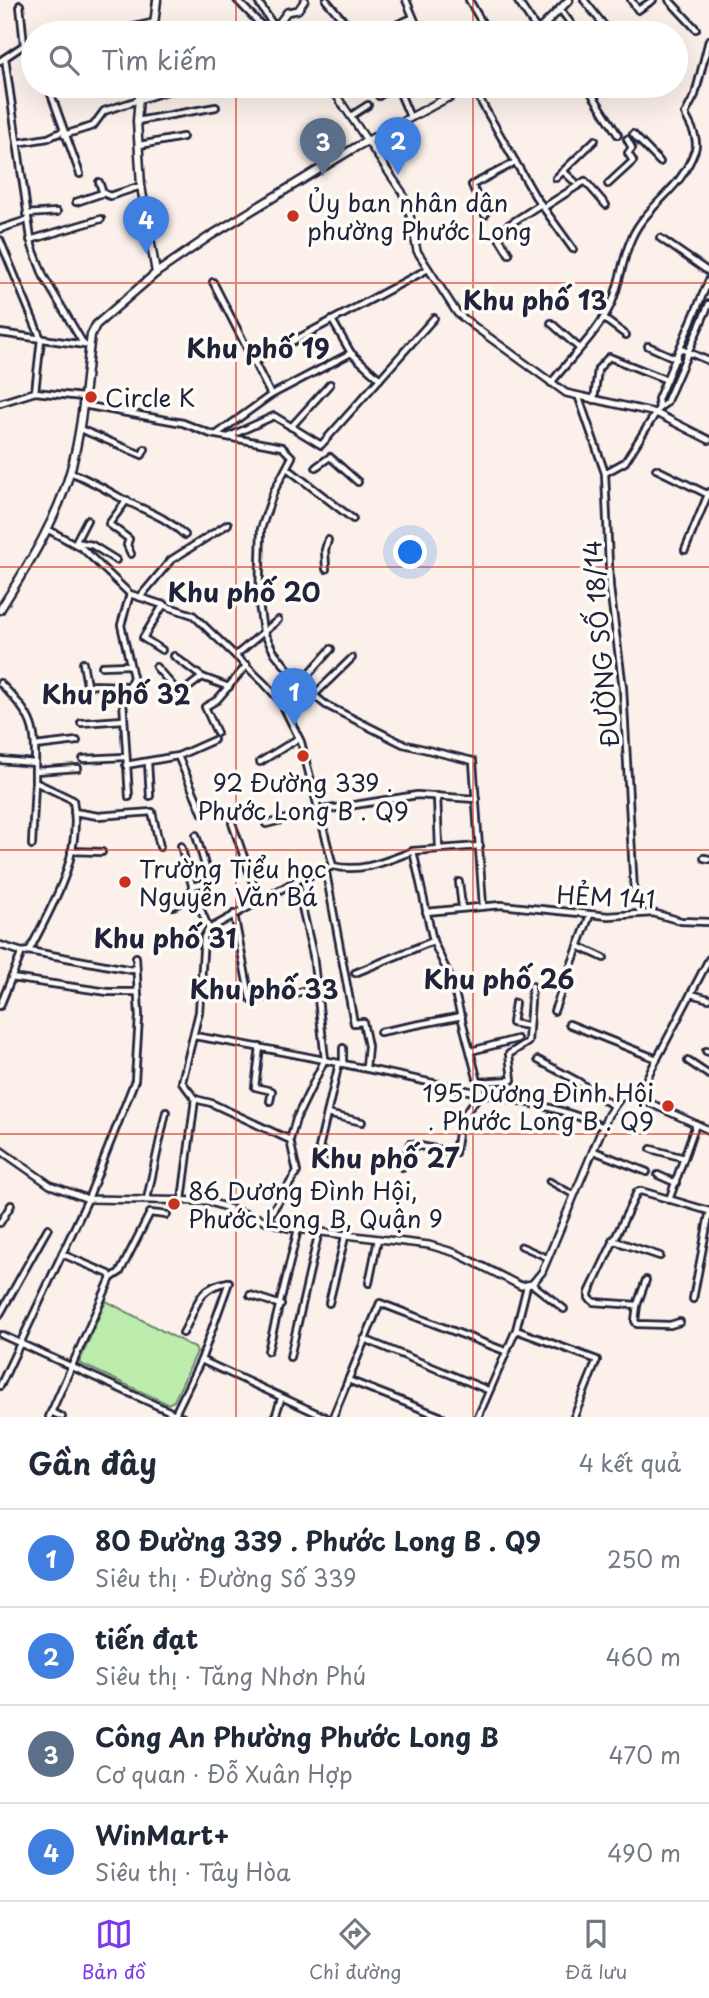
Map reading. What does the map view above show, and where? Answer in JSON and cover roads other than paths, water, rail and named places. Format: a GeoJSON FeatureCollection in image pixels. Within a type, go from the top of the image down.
{"type":"FeatureCollection","features":[{"type":"Feature","properties":{"kind":"main road"},"geometry":{"type":"LineString","coordinates":[[156,21],[157,0]]}},
{"type":"Feature","properties":{"kind":"main road"},"geometry":{"type":"LineString","coordinates":[[548,21],[569,0]]}},
{"type":"Feature","properties":{"kind":"main road"},"geometry":{"type":"LineString","coordinates":[[0,610],[47,528],[70,472],[80,429],[87,345],[96,325],[156,273],[210,236],[368,140],[451,98]]}},
{"type":"Feature","properties":{"kind":"main road"},"geometry":{"type":"LineString","coordinates":[[137,99],[141,186],[156,273]]}},
{"type":"Feature","properties":{"kind":"street"},"geometry":{"type":"LineString","coordinates":[[237,0],[257,21]]}},
{"type":"Feature","properties":{"kind":"street"},"geometry":{"type":"LineString","coordinates":[[257,0],[270,21]]}},
{"type":"Feature","properties":{"kind":"street"},"geometry":{"type":"LineString","coordinates":[[280,21],[287,12],[298,10],[305,0]]}},
{"type":"Feature","properties":{"kind":"street"},"geometry":{"type":"LineString","coordinates":[[326,0],[344,21]]}},
{"type":"Feature","properties":{"kind":"street"},"geometry":{"type":"LineString","coordinates":[[406,0],[413,21]]}},
{"type":"Feature","properties":{"kind":"street"},"geometry":{"type":"LineString","coordinates":[[469,0],[481,21]]}},
{"type":"Feature","properties":{"kind":"street"},"geometry":{"type":"LineString","coordinates":[[516,0],[530,21]]}},
{"type":"Feature","properties":{"kind":"street"},"geometry":{"type":"LineString","coordinates":[[584,0],[601,21]]}},
{"type":"Feature","properties":{"kind":"street"},"geometry":{"type":"LineString","coordinates":[[631,0],[638,10],[653,0]]}},
{"type":"Feature","properties":{"kind":"street"},"geometry":{"type":"LineString","coordinates":[[669,0],[696,29]]}},
{"type":"Feature","properties":{"kind":"street"},"geometry":{"type":"LineString","coordinates":[[20,5],[22,21]]}},
{"type":"Feature","properties":{"kind":"street"},"geometry":{"type":"LineString","coordinates":[[560,9],[569,21]]}},
{"type":"Feature","properties":{"kind":"street"},"geometry":{"type":"LineString","coordinates":[[405,21],[412,18]]}},
{"type":"Feature","properties":{"kind":"street"},"geometry":{"type":"LineString","coordinates":[[551,383],[603,318],[612,300],[627,246],[641,222],[679,183],[695,148],[695,138],[685,114],[695,95],[709,40]]}},
{"type":"Feature","properties":{"kind":"street"},"geometry":{"type":"LineString","coordinates":[[21,47],[3,59],[30,240],[44,277],[87,345]]}},
{"type":"Feature","properties":{"kind":"street"},"geometry":{"type":"LineString","coordinates":[[52,98],[80,174]]}},
{"type":"Feature","properties":{"kind":"street"},"geometry":{"type":"LineString","coordinates":[[17,143],[93,126],[104,111],[141,98]]}},
{"type":"Feature","properties":{"kind":"street"},"geometry":{"type":"LineString","coordinates":[[339,98],[405,198],[417,251],[457,313],[551,383],[579,398],[657,410],[709,440]]}},
{"type":"Feature","properties":{"kind":"street"},"geometry":{"type":"LineString","coordinates":[[401,98],[410,117]]}},
{"type":"Feature","properties":{"kind":"street"},"geometry":{"type":"LineString","coordinates":[[477,98],[514,163],[573,249]]}},
{"type":"Feature","properties":{"kind":"street"},"geometry":{"type":"LineString","coordinates":[[595,98],[618,135]]}},
{"type":"Feature","properties":{"kind":"street"},"geometry":{"type":"LineString","coordinates":[[351,116],[368,105]]}},
{"type":"Feature","properties":{"kind":"street"},"geometry":{"type":"LineString","coordinates":[[137,121],[216,107]]}},
{"type":"Feature","properties":{"kind":"street"},"geometry":{"type":"LineString","coordinates":[[633,134],[660,162]]}},
{"type":"Feature","properties":{"kind":"street"},"geometry":{"type":"LineString","coordinates":[[140,145],[183,137]]}},
{"type":"Feature","properties":{"kind":"street"},"geometry":{"type":"LineString","coordinates":[[608,184],[633,161],[628,154],[632,148],[627,139]]}},
{"type":"Feature","properties":{"kind":"street"},"geometry":{"type":"LineString","coordinates":[[555,178],[595,140]]}},
{"type":"Feature","properties":{"kind":"street"},"geometry":{"type":"LineString","coordinates":[[485,215],[472,185],[514,163]]}},
{"type":"Feature","properties":{"kind":"street"},"geometry":{"type":"LineString","coordinates":[[564,172],[575,182]]}},
{"type":"Feature","properties":{"kind":"street"},"geometry":{"type":"LineString","coordinates":[[509,254],[496,233],[585,181],[606,205]]}},
{"type":"Feature","properties":{"kind":"street"},"geometry":{"type":"LineString","coordinates":[[99,182],[103,192],[110,196],[141,186]]}},
{"type":"Feature","properties":{"kind":"street"},"geometry":{"type":"LineString","coordinates":[[76,202],[103,192]]}},
{"type":"Feature","properties":{"kind":"street"},"geometry":{"type":"LineString","coordinates":[[0,229],[27,218],[57,212]]}},
{"type":"Feature","properties":{"kind":"street"},"geometry":{"type":"LineString","coordinates":[[30,240],[101,219]]}},
{"type":"Feature","properties":{"kind":"street"},"geometry":{"type":"LineString","coordinates":[[660,238],[709,272]]}},
{"type":"Feature","properties":{"kind":"street"},"geometry":{"type":"LineString","coordinates":[[0,240],[41,339],[35,392]]}},
{"type":"Feature","properties":{"kind":"street"},"geometry":{"type":"LineString","coordinates":[[254,362],[428,269]]}},
{"type":"Feature","properties":{"kind":"street"},"geometry":{"type":"LineString","coordinates":[[657,410],[657,399],[677,359],[709,280]]}},
{"type":"Feature","properties":{"kind":"street"},"geometry":{"type":"LineString","coordinates":[[213,282],[271,395]]}},
{"type":"Feature","properties":{"kind":"street"},"geometry":{"type":"LineString","coordinates":[[605,473],[625,461],[657,410],[666,403],[709,304]]}},
{"type":"Feature","properties":{"kind":"street"},"geometry":{"type":"LineString","coordinates":[[227,437],[274,416],[321,445],[435,318]]}},
{"type":"Feature","properties":{"kind":"street"},"geometry":{"type":"LineString","coordinates":[[603,318],[626,335]]}},
{"type":"Feature","properties":{"kind":"street"},"geometry":{"type":"LineString","coordinates":[[332,320],[351,353],[380,379]]}},
{"type":"Feature","properties":{"kind":"street"},"geometry":{"type":"LineString","coordinates":[[551,323],[579,348]]}},
{"type":"Feature","properties":{"kind":"street"},"geometry":{"type":"LineString","coordinates":[[0,333],[87,345]]}},
{"type":"Feature","properties":{"kind":"street"},"geometry":{"type":"LineString","coordinates":[[648,346],[677,359]]}},
{"type":"Feature","properties":{"kind":"street"},"geometry":{"type":"LineString","coordinates":[[681,349],[709,361]]}},
{"type":"Feature","properties":{"kind":"street"},"geometry":{"type":"LineString","coordinates":[[217,434],[271,395],[351,353]]}},
{"type":"Feature","properties":{"kind":"street"},"geometry":{"type":"LineString","coordinates":[[594,400],[598,369],[610,357],[667,380]]}},
{"type":"Feature","properties":{"kind":"street"},"geometry":{"type":"LineString","coordinates":[[291,427],[330,384]]}},
{"type":"Feature","properties":{"kind":"street"},"geometry":{"type":"LineString","coordinates":[[0,403],[35,392],[83,397]]}},
{"type":"Feature","properties":{"kind":"street","name":"ĐƯỜNG SỐ 18/14"},"geometry":{"type":"LineString","coordinates":[[579,398],[605,473],[610,588],[623,688],[634,892]]}},
{"type":"Feature","properties":{"kind":"street"},"geometry":{"type":"LineString","coordinates":[[82,405],[183,423],[227,437],[282,447],[292,457],[274,491],[261,529],[257,576],[262,631],[300,684],[342,714],[351,715],[402,744],[473,761],[483,906]]}},
{"type":"Feature","properties":{"kind":"street"},"geometry":{"type":"LineString","coordinates":[[80,429],[142,455],[145,449]]}},
{"type":"Feature","properties":{"kind":"street"},"geometry":{"type":"LineString","coordinates":[[316,467],[330,457],[358,482]]}},
{"type":"Feature","properties":{"kind":"street"},"geometry":{"type":"LineString","coordinates":[[287,468],[353,519]]}},
{"type":"Feature","properties":{"kind":"street"},"geometry":{"type":"LineString","coordinates":[[656,469],[709,494],[684,550]]}},
{"type":"Feature","properties":{"kind":"street"},"geometry":{"type":"LineString","coordinates":[[70,472],[145,511],[160,515],[185,535]]}},
{"type":"Feature","properties":{"kind":"street"},"geometry":{"type":"LineString","coordinates":[[128,500],[108,524],[129,539],[127,545],[131,554]]}},
{"type":"Feature","properties":{"kind":"street"},"geometry":{"type":"LineString","coordinates":[[75,543],[87,520]]}},
{"type":"Feature","properties":{"kind":"street"},"geometry":{"type":"LineString","coordinates":[[140,597],[171,560],[228,524]]}},
{"type":"Feature","properties":{"kind":"street"},"geometry":{"type":"LineString","coordinates":[[47,528],[75,543],[130,594],[193,615],[247,665],[281,702],[299,738],[333,866]]}},
{"type":"Feature","properties":{"kind":"street"},"geometry":{"type":"LineString","coordinates":[[326,569],[328,540]]}},
{"type":"Feature","properties":{"kind":"street"},"geometry":{"type":"LineString","coordinates":[[75,543],[92,545],[116,560]]}},
{"type":"Feature","properties":{"kind":"street"},"geometry":{"type":"LineString","coordinates":[[129,797],[122,700],[132,681],[121,625],[130,594]]}},
{"type":"Feature","properties":{"kind":"street"},"geometry":{"type":"LineString","coordinates":[[162,650],[143,638],[164,604]]}},
{"type":"Feature","properties":{"kind":"street"},"geometry":{"type":"LineString","coordinates":[[236,655],[278,620]]}},
{"type":"Feature","properties":{"kind":"street"},"geometry":{"type":"LineString","coordinates":[[300,684],[331,649]]}},
{"type":"Feature","properties":{"kind":"street"},"geometry":{"type":"LineString","coordinates":[[174,656],[202,677],[229,687]]}},
{"type":"Feature","properties":{"kind":"street"},"geometry":{"type":"LineString","coordinates":[[314,695],[352,658]]}},
{"type":"Feature","properties":{"kind":"street"},"geometry":{"type":"LineString","coordinates":[[83,663],[87,685],[127,686]]}},
{"type":"Feature","properties":{"kind":"street"},"geometry":{"type":"LineString","coordinates":[[102,666],[130,664]]}},
{"type":"Feature","properties":{"kind":"street"},"geometry":{"type":"LineString","coordinates":[[218,733],[205,708],[229,687],[247,665]]}},
{"type":"Feature","properties":{"kind":"street"},"geometry":{"type":"LineString","coordinates":[[156,667],[180,694],[202,677]]}},
{"type":"Feature","properties":{"kind":"street"},"geometry":{"type":"LineString","coordinates":[[0,682],[31,718],[35,746],[32,845]]}},
{"type":"Feature","properties":{"kind":"street"},"geometry":{"type":"LineString","coordinates":[[81,723],[123,720]]}},
{"type":"Feature","properties":{"kind":"street"},"geometry":{"type":"LineString","coordinates":[[260,762],[299,738]]}},
{"type":"Feature","properties":{"kind":"street"},"geometry":{"type":"LineString","coordinates":[[126,765],[148,764],[178,756],[214,740]]}},
{"type":"Feature","properties":{"kind":"street"},"geometry":{"type":"LineString","coordinates":[[35,746],[77,741]]}},
{"type":"Feature","properties":{"kind":"street"},"geometry":{"type":"LineString","coordinates":[[178,756],[203,814]]}},
{"type":"Feature","properties":{"kind":"street"},"geometry":{"type":"LineString","coordinates":[[83,760],[125,757]]}},
{"type":"Feature","properties":{"kind":"street"},"geometry":{"type":"LineString","coordinates":[[0,760],[35,763]]}},
{"type":"Feature","properties":{"kind":"street"},"geometry":{"type":"LineString","coordinates":[[148,764],[150,796]]}},
{"type":"Feature","properties":{"kind":"street"},"geometry":{"type":"LineString","coordinates":[[35,771],[78,768]]}},
{"type":"Feature","properties":{"kind":"street"},"geometry":{"type":"LineString","coordinates":[[0,1006],[10,978],[63,885],[71,850],[74,812],[70,797],[35,782]]}},
{"type":"Feature","properties":{"kind":"street"},"geometry":{"type":"LineString","coordinates":[[266,824],[317,811],[417,795],[476,799]]}},
{"type":"Feature","properties":{"kind":"street"},"geometry":{"type":"LineString","coordinates":[[437,796],[439,848]]}},
{"type":"Feature","properties":{"kind":"street"},"geometry":{"type":"LineString","coordinates":[[74,812],[98,816],[152,812],[160,847]]}},
{"type":"Feature","properties":{"kind":"street"},"geometry":{"type":"LineString","coordinates":[[232,823],[259,900]]}},
{"type":"Feature","properties":{"kind":"street"},"geometry":{"type":"LineString","coordinates":[[192,886],[210,882],[196,835]]}},
{"type":"Feature","properties":{"kind":"street"},"geometry":{"type":"LineString","coordinates":[[181,846],[195,896],[209,929]]}},
{"type":"Feature","properties":{"kind":"street"},"geometry":{"type":"LineString","coordinates":[[290,1140],[211,1102],[195,1099],[182,1082],[199,1012],[201,946],[209,929],[325,867],[347,870],[368,868],[413,851],[480,846]]}},
{"type":"Feature","properties":{"kind":"street"},"geometry":{"type":"LineString","coordinates":[[71,850],[102,852]]}},
{"type":"Feature","properties":{"kind":"street"},"geometry":{"type":"LineString","coordinates":[[402,1167],[411,1144],[455,1153],[460,1121],[481,1093],[452,982],[433,941],[413,851]]}},
{"type":"Feature","properties":{"kind":"street"},"geometry":{"type":"LineString","coordinates":[[325,867],[354,1023],[363,1022],[368,1046],[366,1068]]}},
{"type":"Feature","properties":{"kind":"street"},"geometry":{"type":"LineString","coordinates":[[266,1221],[297,1172],[290,1140],[296,1119],[325,1059],[313,955],[296,881]]}},
{"type":"Feature","properties":{"kind":"street"},"geometry":{"type":"LineString","coordinates":[[459,882],[462,907]]}},
{"type":"Feature","properties":{"kind":"street"},"geometry":{"type":"LineString","coordinates":[[173,906],[195,896]]}},
{"type":"Feature","properties":{"kind":"street","name":"HẺM 141"},"geometry":{"type":"LineString","coordinates":[[426,912],[501,905],[590,915],[653,913],[681,921],[709,922]]}},
{"type":"Feature","properties":{"kind":"street"},"geometry":{"type":"LineString","coordinates":[[234,914],[250,998],[254,1001],[283,989]]}},
{"type":"Feature","properties":{"kind":"street"},"geometry":{"type":"LineString","coordinates":[[554,1011],[590,915]]}},
{"type":"Feature","properties":{"kind":"street"},"geometry":{"type":"LineString","coordinates":[[355,973],[433,941]]}},
{"type":"Feature","properties":{"kind":"street"},"geometry":{"type":"LineString","coordinates":[[0,945],[132,970],[136,967]]}},
{"type":"Feature","properties":{"kind":"street"},"geometry":{"type":"LineString","coordinates":[[578,946],[604,958]]}},
{"type":"Feature","properties":{"kind":"street"},"geometry":{"type":"LineString","coordinates":[[0,1386],[89,1199],[135,1080],[136,957]]}},
{"type":"Feature","properties":{"kind":"street"},"geometry":{"type":"LineString","coordinates":[[636,1097],[709,959]]}},
{"type":"Feature","properties":{"kind":"street"},"geometry":{"type":"LineString","coordinates":[[10,978],[108,992],[137,992]]}},
{"type":"Feature","properties":{"kind":"street"},"geometry":{"type":"LineString","coordinates":[[479,1082],[511,1082],[509,1054],[528,1042],[532,986]]}},
{"type":"Feature","properties":{"kind":"street"},"geometry":{"type":"LineString","coordinates":[[296,993],[317,987]]}},
{"type":"Feature","properties":{"kind":"street"},"geometry":{"type":"LineString","coordinates":[[691,994],[709,999]]}},
{"type":"Feature","properties":{"kind":"street"},"geometry":{"type":"LineString","coordinates":[[515,1003],[512,1023],[528,1026]]}},
{"type":"Feature","properties":{"kind":"street"},"geometry":{"type":"LineString","coordinates":[[380,1032],[462,1016]]}},
{"type":"Feature","properties":{"kind":"street"},"geometry":{"type":"LineString","coordinates":[[569,1024],[657,1059]]}},
{"type":"Feature","properties":{"kind":"street"},"geometry":{"type":"LineString","coordinates":[[194,1036],[325,1059],[481,1093],[565,1112],[603,1127]]}},
{"type":"Feature","properties":{"kind":"street"},"geometry":{"type":"LineString","coordinates":[[471,1051],[517,1039]]}},
{"type":"Feature","properties":{"kind":"street"},"geometry":{"type":"LineString","coordinates":[[260,1047],[255,1087],[272,1091],[270,1101]]}},
{"type":"Feature","properties":{"kind":"street"},"geometry":{"type":"LineString","coordinates":[[342,1048],[341,1064],[319,1148],[322,1153],[337,1162],[355,1166]]}},
{"type":"Feature","properties":{"kind":"street"},"geometry":{"type":"LineString","coordinates":[[537,1060],[579,1082],[612,1107]]}},
{"type":"Feature","properties":{"kind":"street"},"geometry":{"type":"LineString","coordinates":[[688,1061],[709,1074]]}},
{"type":"Feature","properties":{"kind":"street"},"geometry":{"type":"LineString","coordinates":[[478,1417],[516,1330],[529,1285],[548,1258],[612,1107],[620,1098],[630,1094],[709,1130]]}},
{"type":"Feature","properties":{"kind":"street"},"geometry":{"type":"LineString","coordinates":[[182,1200],[195,1099]]}},
{"type":"Feature","properties":{"kind":"street"},"geometry":{"type":"LineString","coordinates":[[147,1199],[166,1112]]}},
{"type":"Feature","properties":{"kind":"street"},"geometry":{"type":"LineString","coordinates":[[327,1114],[362,1122]]}},
{"type":"Feature","properties":{"kind":"street"},"geometry":{"type":"LineString","coordinates":[[669,1200],[696,1124]]}},
{"type":"Feature","properties":{"kind":"street"},"geometry":{"type":"LineString","coordinates":[[651,1149],[684,1158]]}},
{"type":"Feature","properties":{"kind":"street"},"geometry":{"type":"LineString","coordinates":[[0,1150],[50,1185],[89,1199],[182,1200],[220,1204],[266,1221],[299,1229],[429,1245],[456,1253],[507,1281],[529,1285],[564,1309]]}},
{"type":"Feature","properties":{"kind":"street"},"geometry":{"type":"LineString","coordinates":[[594,1151],[647,1172]]}},
{"type":"Feature","properties":{"kind":"street"},"geometry":{"type":"LineString","coordinates":[[658,1175],[676,1183]]}},
{"type":"Feature","properties":{"kind":"street"},"geometry":{"type":"LineString","coordinates":[[549,1181],[575,1196]]}},
{"type":"Feature","properties":{"kind":"street"},"geometry":{"type":"LineString","coordinates":[[637,1305],[589,1298],[612,1240],[637,1192],[641,1191],[709,1213],[693,1299]]}},
{"type":"Feature","properties":{"kind":"street"},"geometry":{"type":"LineString","coordinates":[[0,1223],[10,1205]]}},
{"type":"Feature","properties":{"kind":"street"},"geometry":{"type":"LineString","coordinates":[[62,1417],[50,1414],[111,1278],[120,1272],[149,1213],[167,1214]]}},
{"type":"Feature","properties":{"kind":"street"},"geometry":{"type":"LineString","coordinates":[[0,1314],[48,1228]]}},
{"type":"Feature","properties":{"kind":"street"},"geometry":{"type":"LineString","coordinates":[[268,1350],[299,1229]]}},
{"type":"Feature","properties":{"kind":"street"},"geometry":{"type":"LineString","coordinates":[[290,1357],[319,1231]]}},
{"type":"Feature","properties":{"kind":"street"},"geometry":{"type":"LineString","coordinates":[[329,1303],[346,1233]]}},
{"type":"Feature","properties":{"kind":"street"},"geometry":{"type":"LineString","coordinates":[[369,1283],[379,1238]]}},
{"type":"Feature","properties":{"kind":"street"},"geometry":{"type":"LineString","coordinates":[[612,1240],[660,1256]]}},
{"type":"Feature","properties":{"kind":"street"},"geometry":{"type":"LineString","coordinates":[[521,1246],[548,1258]]}},
{"type":"Feature","properties":{"kind":"street"},"geometry":{"type":"LineString","coordinates":[[62,1254],[109,1274],[111,1278]]}},
{"type":"Feature","properties":{"kind":"street"},"geometry":{"type":"LineString","coordinates":[[646,1280],[637,1305],[635,1321],[638,1324],[670,1325],[680,1322]]}},
{"type":"Feature","properties":{"kind":"street"},"geometry":{"type":"LineString","coordinates":[[175,1414],[201,1360],[229,1282],[213,1284],[205,1290],[183,1333]]}},
{"type":"Feature","properties":{"kind":"street"},"geometry":{"type":"LineString","coordinates":[[250,1295],[281,1305]]}},
{"type":"Feature","properties":{"kind":"street"},"geometry":{"type":"LineString","coordinates":[[333,1417],[380,1303],[505,1351]]}},
{"type":"Feature","properties":{"kind":"street"},"geometry":{"type":"LineString","coordinates":[[516,1330],[597,1360],[574,1417]]}},
{"type":"Feature","properties":{"kind":"street"},"geometry":{"type":"LineString","coordinates":[[2,1335],[73,1365],[182,1417]]}},
{"type":"Feature","properties":{"kind":"street"},"geometry":{"type":"LineString","coordinates":[[364,1339],[488,1390]]}},
{"type":"Feature","properties":{"kind":"street"},"geometry":{"type":"LineString","coordinates":[[201,1360],[325,1417]]}},
{"type":"Feature","properties":{"kind":"street"},"geometry":{"type":"LineString","coordinates":[[348,1380],[442,1417]]}},
{"type":"Feature","properties":{"kind":"street"},"geometry":{"type":"LineString","coordinates":[[275,1417],[281,1399]]}},
{"type":"Feature","properties":{"kind":"place","name":"tiến đạt"},"geometry":{"type":"Point","coordinates":[398,175]}},
{"type":"Feature","properties":{"kind":"place","name":"Công An Phường Phước Long B"},"geometry":{"type":"Point","coordinates":[323,176]}},
{"type":"Feature","properties":{"kind":"place","name":"Ủy ban nhân dân phường Phước Long"},"geometry":{"type":"Point","coordinates":[293,216]}},
{"type":"Feature","properties":{"kind":"place","name":"WinMart+"},"geometry":{"type":"Point","coordinates":[146,254]}},
{"type":"Feature","properties":{"kind":"place","name":"Circle K"},"geometry":{"type":"Point","coordinates":[91,397]}},
{"type":"Feature","properties":{"kind":"place","name":"80 Đường 339 . Phước Long B . Q9"},"geometry":{"type":"Point","coordinates":[294,726]}},
{"type":"Feature","properties":{"kind":"place","name":"92 Đường 339 . Phước Long B . Q9"},"geometry":{"type":"Point","coordinates":[303,756]}},
{"type":"Feature","properties":{"kind":"place","name":"Trường Tiểu học Nguyễn Văn Bá"},"geometry":{"type":"Point","coordinates":[125,882]}},
{"type":"Feature","properties":{"kind":"place","name":"195 Dương Đình Hội . Phước Long B . Q9"},"geometry":{"type":"Point","coordinates":[668,1106]}},
{"type":"Feature","properties":{"kind":"place","name":"86 Dương Đình Hội, Phước Long B, Quận 9"},"geometry":{"type":"Point","coordinates":[174,1204]}},
{"type":"Feature","properties":{"kind":"district","name":"Khu phố 13"},"geometry":{"type":"Point","coordinates":[535,299]}},
{"type":"Feature","properties":{"kind":"district","name":"Khu phố 19"},"geometry":{"type":"Point","coordinates":[258,347]}},
{"type":"Feature","properties":{"kind":"district","name":"Khu phố 20"},"geometry":{"type":"Point","coordinates":[244,591]}},
{"type":"Feature","properties":{"kind":"district","name":"Khu phố 32"},"geometry":{"type":"Point","coordinates":[116,693]}},
{"type":"Feature","properties":{"kind":"district","name":"Khu phố 31"},"geometry":{"type":"Point","coordinates":[165,937]}},
{"type":"Feature","properties":{"kind":"district","name":"Khu phố 26"},"geometry":{"type":"Point","coordinates":[499,978]}},
{"type":"Feature","properties":{"kind":"district","name":"Khu phố 33"},"geometry":{"type":"Point","coordinates":[264,988]}},
{"type":"Feature","properties":{"kind":"district","name":"Khu phố 27"},"geometry":{"type":"Point","coordinates":[385,1157]}}]}
